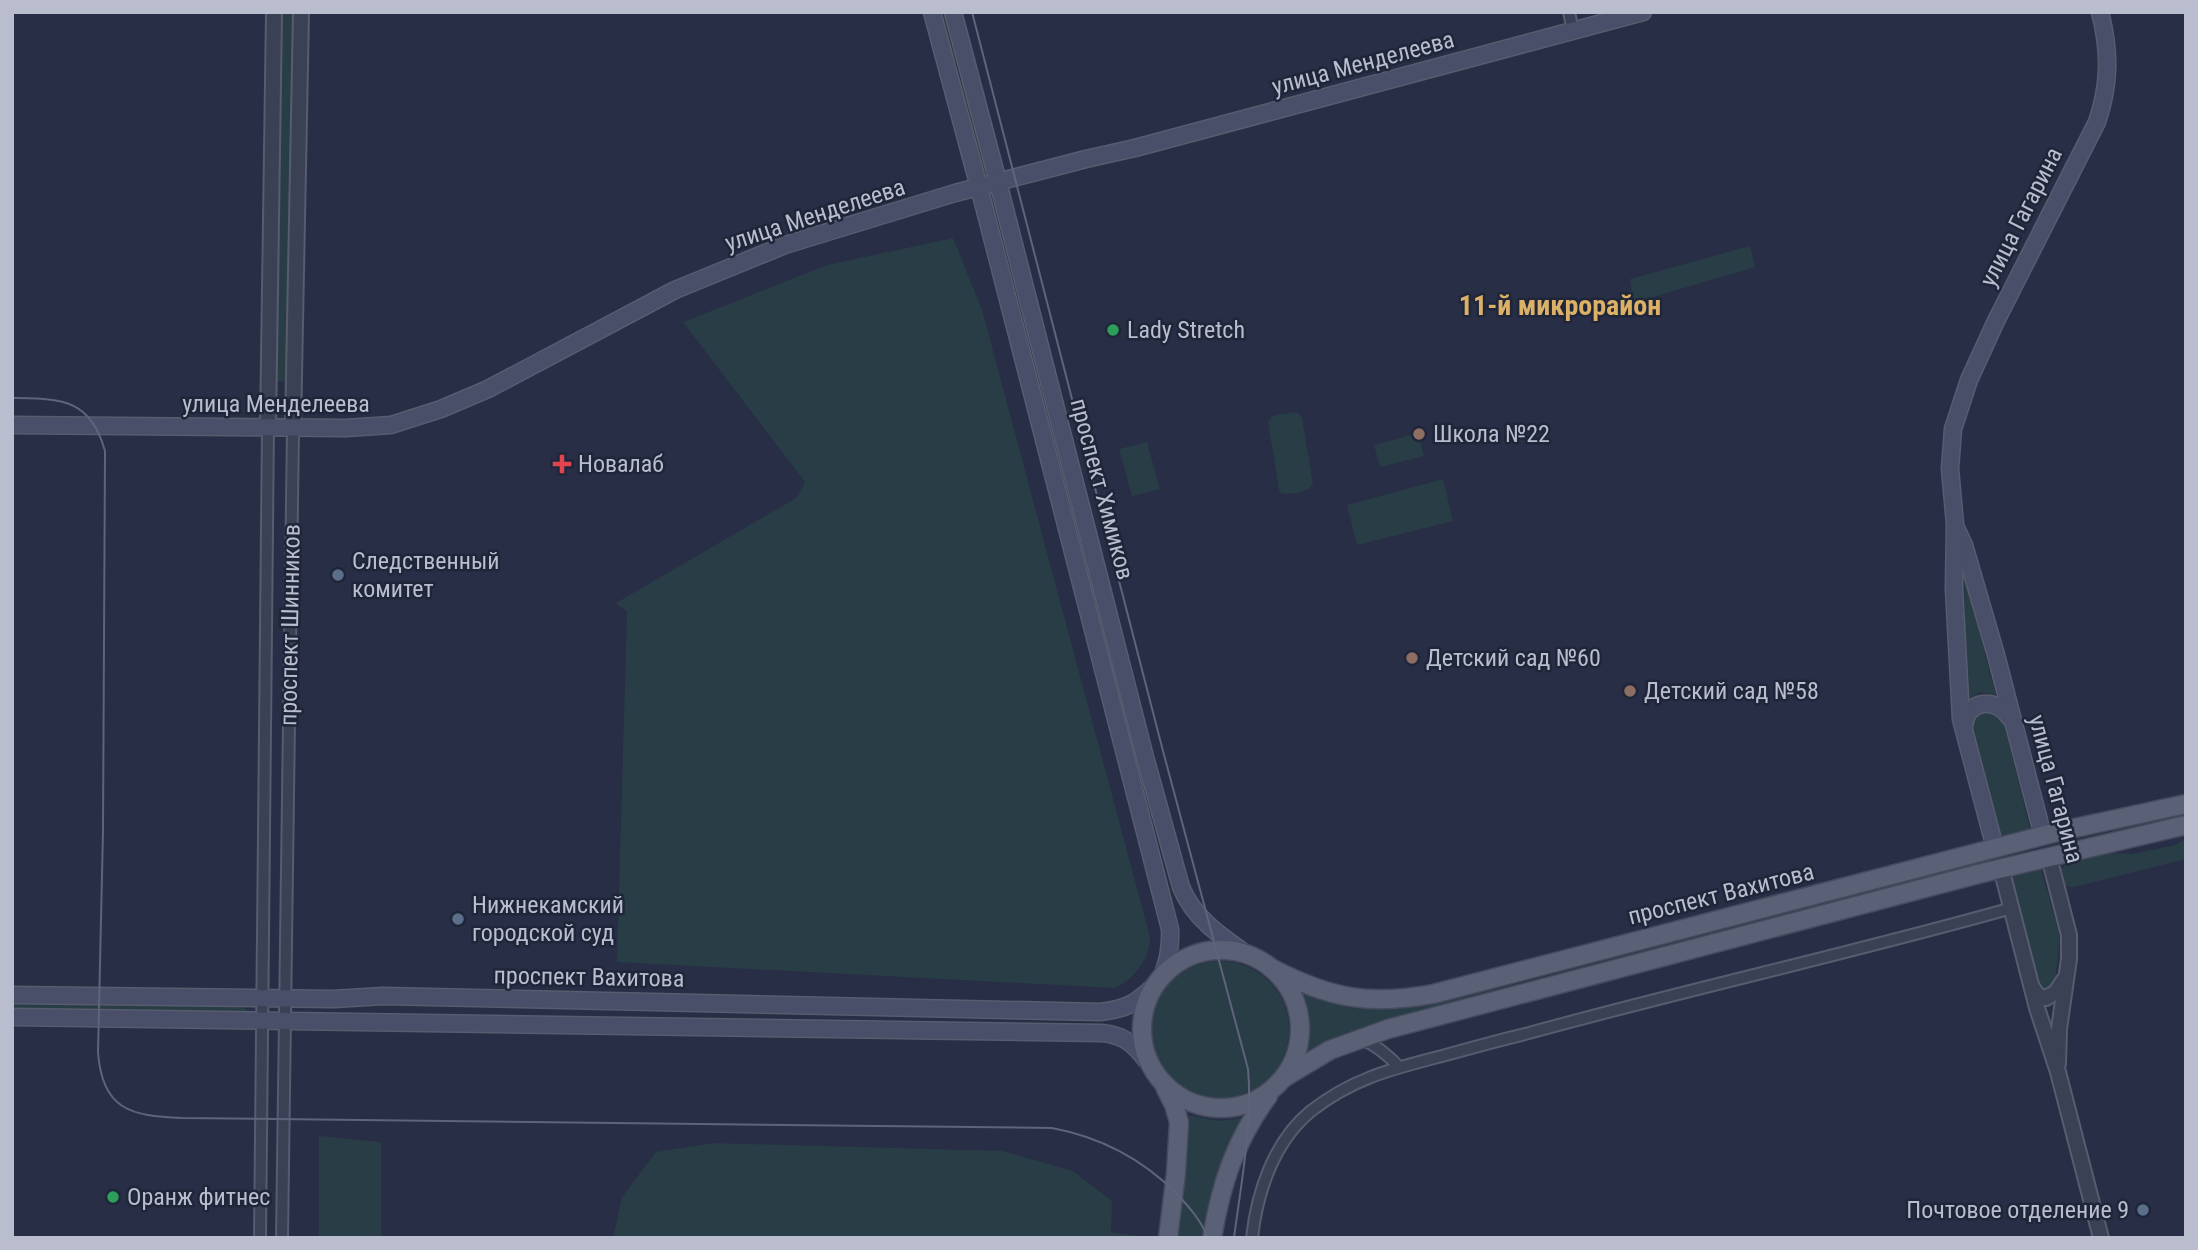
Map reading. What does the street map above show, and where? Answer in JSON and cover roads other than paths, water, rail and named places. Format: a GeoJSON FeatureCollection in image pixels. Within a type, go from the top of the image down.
{"type":"FeatureCollection","features":[{"type":"Feature","properties":{"kind":"main road","name":"проспект Химиков"},"geometry":{"type":"LineString","coordinates":[[932,12],[1170,929],[1170,957],[1159,979]]}},
{"type":"Feature","properties":{"kind":"main road","name":"проспект Химиков"},"geometry":{"type":"LineString","coordinates":[[953,12],[1181,887],[1197,914],[1217,933],[1245,953]]}},
{"type":"Feature","properties":{"kind":"main road","name":"улица Менделеева"},"geometry":{"type":"LineString","coordinates":[[12,425],[375,428],[412,419],[488,389],[617,319],[708,275],[785,245],[979,187],[1643,12]]}},
{"type":"Feature","properties":{"kind":"main road","name":"улица Гагарина"},"geometry":{"type":"LineString","coordinates":[[2001,869],[1961,719],[1954,589],[1955,524],[1950,470],[1953,429],[1969,380],[1996,321],[2097,122],[2109,68],[2100,12]]}},
{"type":"Feature","properties":{"kind":"main road"},"geometry":{"type":"LineString","coordinates":[[952,90],[953,78],[960,72],[967,76],[974,88]]}},
{"type":"Feature","properties":{"kind":"main road"},"geometry":{"type":"LineString","coordinates":[[1038,421],[1057,415]]}},
{"type":"Feature","properties":{"kind":"main road","name":"улица Гагарина"},"geometry":{"type":"LineString","coordinates":[[1955,524],[1967,557],[2049,857]]}},
{"type":"Feature","properties":{"kind":"main road"},"geometry":{"type":"LineString","coordinates":[[1965,736],[1964,724],[1967,715],[1982,704],[2000,707],[2013,722]]}},
{"type":"Feature","properties":{"kind":"main road","name":"проспект Вахитова"},"geometry":{"type":"LineString","coordinates":[[12,995],[334,999],[383,996],[1100,1012],[1125,1008],[1143,997],[1180,960],[1205,951],[1221,949],[1245,953],[1292,979],[1339,995],[1367,1000],[1408,998],[1433,994],[2043,836],[2186,804]]}},
{"type":"Feature","properties":{"kind":"main road","name":"проспект Вахитова"},"geometry":{"type":"LineString","coordinates":[[12,1017],[1101,1033],[1114,1034],[1129,1041],[1165,1087],[1183,1099],[1218,1108],[1250,1104],[1330,1050],[1359,1038],[2001,869],[2186,825]]}},
{"type":"Feature","properties":{"kind":"main road","name":"проспект Вахитова"},"geometry":{"type":"LineString","coordinates":[[1271,968],[1295,999],[1300,1017],[1296,1056],[1279,1083]]}},
{"type":"Feature","properties":{"kind":"main road","name":"проспект Вахитова"},"geometry":{"type":"LineString","coordinates":[[1146,1060],[1141,1032],[1142,1019],[1145,1005],[1159,979]]}},
{"type":"Feature","properties":{"kind":"main road"},"geometry":{"type":"LineString","coordinates":[[1212,1238],[1232,1157],[1247,1129],[1279,1083]]}},
{"type":"Feature","properties":{"kind":"main road"},"geometry":{"type":"LineString","coordinates":[[1165,1087],[1179,1122],[1168,1238]]}},
{"type":"Feature","properties":{"kind":"street","name":"проспект Шинников"},"geometry":{"type":"LineString","coordinates":[[260,1238],[274,12]]}},
{"type":"Feature","properties":{"kind":"street","name":"проспект Шинников"},"geometry":{"type":"LineString","coordinates":[[282,1238],[301,12]]}},
{"type":"Feature","properties":{"kind":"street"},"geometry":{"type":"LineString","coordinates":[[1569,12],[1573,31]]}},
{"type":"Feature","properties":{"kind":"street"},"geometry":{"type":"LineString","coordinates":[[268,394],[277,400],[287,400],[294,395]]}},
{"type":"Feature","properties":{"kind":"street"},"geometry":{"type":"LineString","coordinates":[[265,790],[271,788],[288,791]]}},
{"type":"Feature","properties":{"kind":"street","name":"улица Гагарина"},"geometry":{"type":"LineString","coordinates":[[2049,857],[2069,935],[2059,1030],[2058,1072]]}},
{"type":"Feature","properties":{"kind":"street","name":"улица Гагарина"},"geometry":{"type":"LineString","coordinates":[[2001,869],[2101,1238]]}},
{"type":"Feature","properties":{"kind":"street"},"geometry":{"type":"LineString","coordinates":[[1252,1238],[1261,1189],[1277,1154],[1308,1114],[1327,1099],[1359,1081],[1399,1067],[2012,908]]}},
{"type":"Feature","properties":{"kind":"street"},"geometry":{"type":"LineString","coordinates":[[2031,986],[2038,996],[2046,999],[2056,992],[2067,974]]}},
{"type":"Feature","properties":{"kind":"street"},"geometry":{"type":"LineString","coordinates":[[1359,1038],[1373,1044],[1399,1067]]}},
{"type":"Feature","properties":{"kind":"tram line"},"geometry":{"type":"LineString","coordinates":[[972,12],[1248,1069],[1248,1132],[1234,1238]]}},
{"type":"Feature","properties":{"kind":"tram line"},"geometry":{"type":"LineString","coordinates":[[12,398],[59,401],[82,411],[99,433],[105,451],[103,831],[98,1052],[106,1086],[122,1106],[148,1115],[182,1118],[1052,1128],[1103,1143],[1149,1169],[1186,1203],[1208,1238]]}},
{"type":"Feature","properties":{"kind":"place","name":"Lady Stretch"},"geometry":{"type":"Point","coordinates":[1113,330]}},
{"type":"Feature","properties":{"kind":"place","name":"Школа №22"},"geometry":{"type":"Point","coordinates":[1419,434]}},
{"type":"Feature","properties":{"kind":"place","name":"Новалаб"},"geometry":{"type":"Point","coordinates":[562,464]}},
{"type":"Feature","properties":{"kind":"place","name":"Следственный комитет"},"geometry":{"type":"Point","coordinates":[338,575]}},
{"type":"Feature","properties":{"kind":"place","name":"Детский сад №60"},"geometry":{"type":"Point","coordinates":[1412,658]}},
{"type":"Feature","properties":{"kind":"place","name":"Детский сад №58"},"geometry":{"type":"Point","coordinates":[1630,691]}},
{"type":"Feature","properties":{"kind":"place","name":"Нижнекамский городской суд"},"geometry":{"type":"Point","coordinates":[458,919]}},
{"type":"Feature","properties":{"kind":"place","name":"Оранж фитнес"},"geometry":{"type":"Point","coordinates":[113,1197]}},
{"type":"Feature","properties":{"kind":"place","name":"Почтовое отделение 9"},"geometry":{"type":"Point","coordinates":[2143,1210]}},
{"type":"Feature","properties":{"kind":"district","name":"11-й микрорайон"},"geometry":{"type":"Point","coordinates":[1560,305]}}]}
